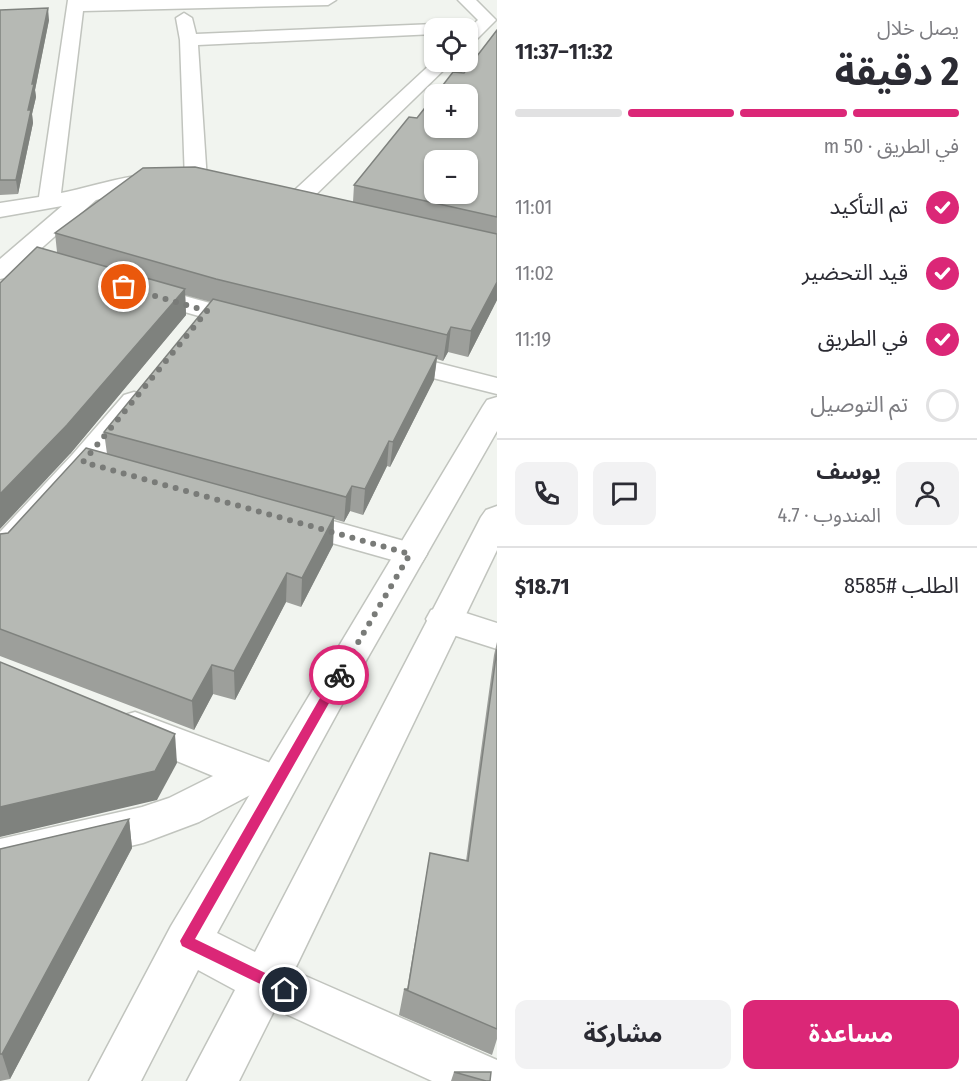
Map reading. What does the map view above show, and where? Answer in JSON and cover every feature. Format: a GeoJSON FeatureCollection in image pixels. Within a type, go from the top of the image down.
{"type":"FeatureCollection","features":[{"type":"Feature","properties":{"kind":"street"},"geometry":{"type":"LineString","coordinates":[[53,12],[75,6],[328,0]]}},
{"type":"Feature","properties":{"kind":"street"},"geometry":{"type":"LineString","coordinates":[[466,0],[483,26]]}},
{"type":"Feature","properties":{"kind":"street"},"geometry":{"type":"LineString","coordinates":[[0,210],[88,195],[152,180],[205,183],[189,40],[182,4]]}},
{"type":"Feature","properties":{"kind":"street"},"geometry":{"type":"LineString","coordinates":[[49,202],[75,6]]}},
{"type":"Feature","properties":{"kind":"street"},"geometry":{"type":"LineString","coordinates":[[189,40],[424,29]]}},
{"type":"Feature","properties":{"kind":"street"},"geometry":{"type":"LineString","coordinates":[[316,210],[283,202],[432,72]]}},
{"type":"Feature","properties":{"kind":"street"},"geometry":{"type":"LineString","coordinates":[[9,264],[88,195]]}},
{"type":"Feature","properties":{"kind":"street"},"geometry":{"type":"LineString","coordinates":[[9,264],[108,282],[277,329]]}},
{"type":"Feature","properties":{"kind":"street"},"geometry":{"type":"LineString","coordinates":[[186,338],[207,311]]}},
{"type":"Feature","properties":{"kind":"street"},"geometry":{"type":"LineString","coordinates":[[370,353],[497,386]]}},
{"type":"Feature","properties":{"kind":"street"},"geometry":{"type":"LineString","coordinates":[[0,552],[83,462],[149,382]]}},
{"type":"Feature","properties":{"kind":"street"},"geometry":{"type":"LineString","coordinates":[[114,1081],[187,941],[265,779],[410,554],[497,406]]}},
{"type":"Feature","properties":{"kind":"street"},"geometry":{"type":"LineString","coordinates":[[83,462],[117,472]]}},
{"type":"Feature","properties":{"kind":"street"},"geometry":{"type":"LineString","coordinates":[[263,513],[410,554]]}},
{"type":"Feature","properties":{"kind":"street"},"geometry":{"type":"LineString","coordinates":[[212,1081],[265,981],[497,517]]}},
{"type":"Feature","properties":{"kind":"street"},"geometry":{"type":"LineString","coordinates":[[444,619],[497,636]]}},
{"type":"Feature","properties":{"kind":"street"},"geometry":{"type":"LineString","coordinates":[[98,712],[265,779]]}},
{"type":"Feature","properties":{"kind":"street"},"geometry":{"type":"LineString","coordinates":[[0,858],[143,825],[265,779]]}},
{"type":"Feature","properties":{"kind":"street"},"geometry":{"type":"LineString","coordinates":[[187,941],[265,981],[488,1081]]}},
{"type":"Feature","properties":{"kind":"building"},"geometry":{"type":"Polygon","coordinates":[[[48,8],[32,84],[34,84],[28,110],[31,110],[16,180],[0,180],[0,10],[48,8]]]}},
{"type":"Feature","properties":{"kind":"building"},"geometry":{"type":"Polygon","coordinates":[[[497,30],[497,217],[439,204],[478,204],[478,150],[424,150],[424,201],[354,185],[409,117],[417,118],[424,109],[424,138],[478,138],[478,84],[444,84],[453,72],[478,72],[478,55],[497,30]]]}},
{"type":"Feature","properties":{"kind":"building"},"geometry":{"type":"Polygon","coordinates":[[[195,167],[497,234],[497,282],[471,331],[451,327],[447,335],[216,279],[55,233],[143,168],[195,167]]]}},
{"type":"Feature","properties":{"kind":"building"},"geometry":{"type":"Polygon","coordinates":[[[37,247],[185,289],[67,425],[0,494],[0,283],[37,247]]]}},
{"type":"Feature","properties":{"kind":"building"},"geometry":{"type":"Polygon","coordinates":[[[213,299],[437,356],[393,442],[389,441],[365,489],[352,486],[346,497],[104,432],[213,299]]]}},
{"type":"Feature","properties":{"kind":"building"},"geometry":{"type":"Polygon","coordinates":[[[86,448],[334,517],[302,578],[287,573],[234,671],[212,665],[192,701],[0,629],[0,534],[8,533],[86,448]]]}},
{"type":"Feature","properties":{"kind":"building"},"geometry":{"type":"Polygon","coordinates":[[[497,649],[497,1029],[404,989],[408,989],[430,853],[468,861],[497,649]]]}},
{"type":"Feature","properties":{"kind":"building"},"geometry":{"type":"Polygon","coordinates":[[[0,662],[175,734],[155,771],[0,807],[0,662]]]}},
{"type":"Feature","properties":{"kind":"building"},"geometry":{"type":"Polygon","coordinates":[[[129,819],[2,1054],[0,1054],[0,849],[129,819]]]}},
{"type":"Feature","properties":{"kind":"building"},"geometry":{"type":"Polygon","coordinates":[[[454,1072],[491,1072],[490,1081],[486,1081],[454,1072]]]}},
{"type":"Feature","properties":{"kind":"way so far"},"geometry":{"type":"LineString","coordinates":[[124,287],[207,311],[83,462],[410,554],[339,675]]}},
{"type":"Feature","properties":{"kind":"route"},"geometry":{"type":"LineString","coordinates":[[285,990],[187,941],[339,675]]}}]}
